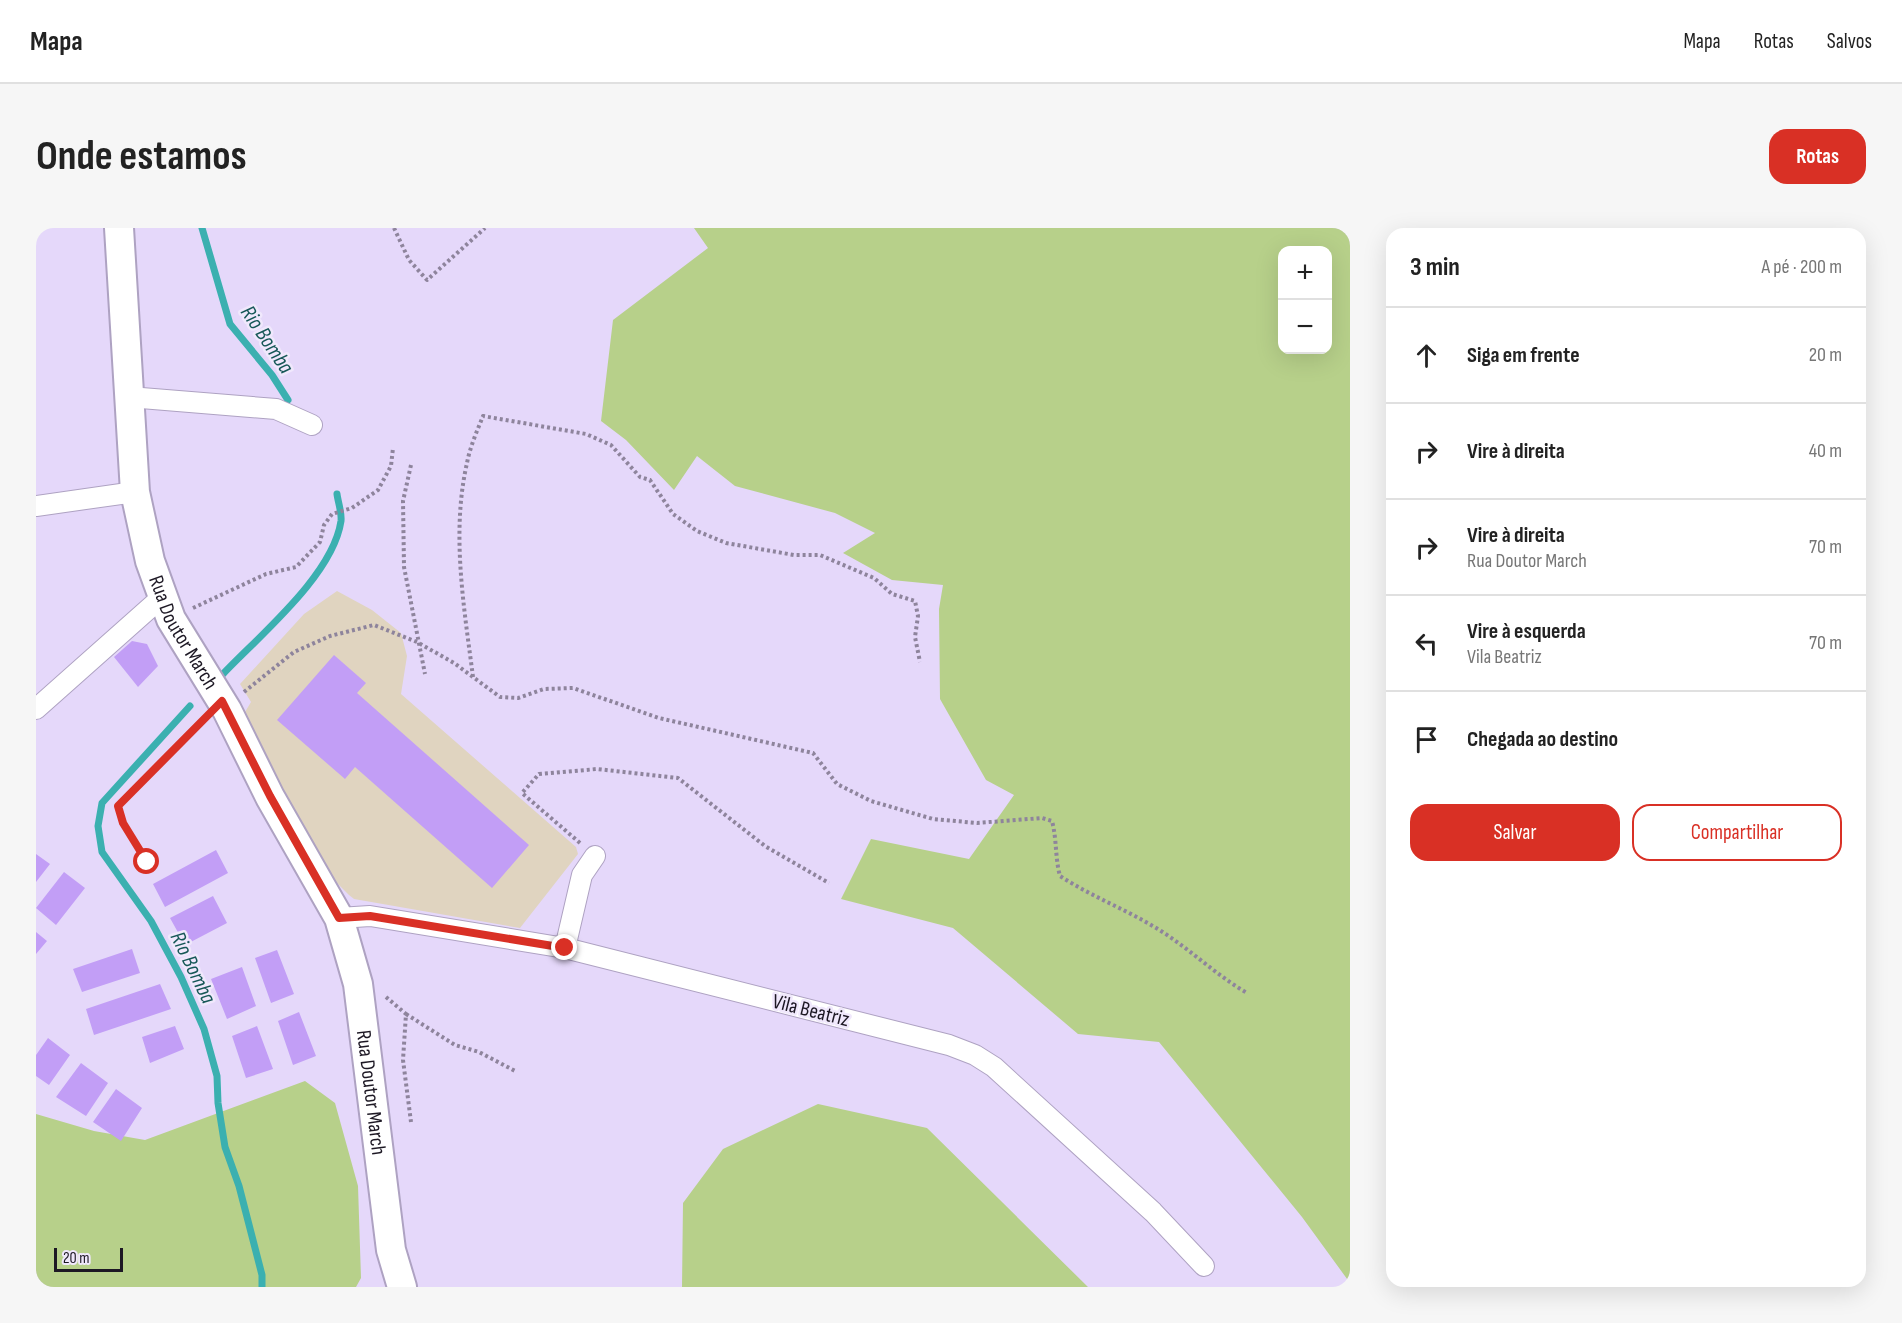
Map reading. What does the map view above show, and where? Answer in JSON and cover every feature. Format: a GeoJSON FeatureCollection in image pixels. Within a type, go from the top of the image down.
{"type":"FeatureCollection","features":[{"type":"Feature","properties":{"kind":"main road","name":"Rua Doutor March"},"geometry":{"type":"LineString","coordinates":[[119,228],[135,492],[150,561],[166,608],[225,706],[270,796],[339,918],[358,984],[391,1250],[402,1287]]}},
{"type":"Feature","properties":{"kind":"street"},"geometry":{"type":"LineString","coordinates":[[129,397],[276,410],[312,425]]}},
{"type":"Feature","properties":{"kind":"street"},"geometry":{"type":"LineString","coordinates":[[36,506],[135,492]]}},
{"type":"Feature","properties":{"kind":"street"},"geometry":{"type":"LineString","coordinates":[[36,709],[166,608]]}},
{"type":"Feature","properties":{"kind":"street"},"geometry":{"type":"LineString","coordinates":[[565,948],[582,874],[595,856]]}},
{"type":"Feature","properties":{"kind":"street","name":"Vila Beatriz"},"geometry":{"type":"LineString","coordinates":[[339,918],[370,916],[565,948],[950,1045],[975,1055],[994,1068],[1153,1212],[1204,1266]]}},
{"type":"Feature","properties":{"kind":"path"},"geometry":{"type":"LineString","coordinates":[[394,228],[409,260],[427,280],[485,228]]}},
{"type":"Feature","properties":{"kind":"path"},"geometry":{"type":"LineString","coordinates":[[473,677],[463,602],[459,531],[466,464],[483,416],[586,434],[611,445],[640,477],[650,480],[673,514],[697,531],[726,543],[794,555],[820,555],[874,578],[892,594],[907,596],[915,601],[918,616],[915,637],[920,662]]}},
{"type":"Feature","properties":{"kind":"path"},"geometry":{"type":"LineString","coordinates":[[166,608],[266,574],[297,567],[320,542],[324,525],[332,514],[352,508],[378,490],[391,466],[393,448]]}},
{"type":"Feature","properties":{"kind":"path"},"geometry":{"type":"LineString","coordinates":[[411,465],[403,501],[404,567],[425,674]]}},
{"type":"Feature","properties":{"kind":"path"},"geometry":{"type":"LineString","coordinates":[[147,862],[123,823],[118,806],[225,706],[276,664],[294,652],[330,636],[374,625],[417,642],[500,697],[518,698],[544,689],[573,688],[659,718],[813,753],[837,784],[852,792],[933,819],[976,823],[1042,818],[1052,821],[1057,841],[1057,864],[1060,876],[1089,895],[1128,912],[1161,931],[1247,993]]}},
{"type":"Feature","properties":{"kind":"path"},"geometry":{"type":"LineString","coordinates":[[595,856],[522,793],[539,774],[597,769],[678,778],[775,853],[829,883]]}},
{"type":"Feature","properties":{"kind":"path"},"geometry":{"type":"LineString","coordinates":[[358,984],[378,991],[406,1014],[455,1045],[479,1052],[517,1072]]}},
{"type":"Feature","properties":{"kind":"path"},"geometry":{"type":"LineString","coordinates":[[406,1014],[403,1060],[411,1122]]}},
{"type":"Feature","properties":{"kind":"shaded area"},"geometry":{"type":"Polygon","coordinates":[[[337,591],[372,610],[401,633],[407,656],[401,694],[576,847],[578,854],[520,928],[354,899],[337,883],[248,730],[245,712],[251,702],[240,684],[304,614],[337,591]]]}},
{"type":"Feature","properties":{"kind":"green space"},"geometry":{"type":"Polygon","coordinates":[[[694,228],[1350,228],[1350,1283],[1302,1217],[1159,1042],[1078,1034],[953,928],[841,899],[871,839],[969,859],[1014,795],[986,780],[940,699],[939,609],[943,585],[892,580],[843,553],[875,533],[835,513],[735,486],[697,456],[674,490],[626,440],[601,421],[613,320],[708,248],[694,228]]]}},
{"type":"Feature","properties":{"kind":"green space"},"geometry":{"type":"Polygon","coordinates":[[[305,1081],[335,1103],[358,1186],[361,1278],[356,1287],[36,1287],[36,1114],[94,1131],[145,1140],[305,1081]]]}},
{"type":"Feature","properties":{"kind":"green space"},"geometry":{"type":"Polygon","coordinates":[[[818,1104],[927,1128],[1088,1287],[682,1287],[683,1203],[723,1149],[818,1104]]]}},
{"type":"Feature","properties":{"kind":"building"},"geometry":{"type":"Polygon","coordinates":[[[132,641],[147,644],[158,666],[138,687],[114,657],[132,641]]]}},
{"type":"Feature","properties":{"kind":"building"},"geometry":{"type":"Polygon","coordinates":[[[334,655],[366,683],[357,693],[529,845],[492,888],[355,767],[345,779],[277,720],[334,655]]]}},
{"type":"Feature","properties":{"kind":"building"},"geometry":{"type":"Polygon","coordinates":[[[216,850],[228,873],[165,907],[153,884],[216,850]]]}},
{"type":"Feature","properties":{"kind":"building"},"geometry":{"type":"Polygon","coordinates":[[[36,854],[50,864],[36,882],[36,854]]]}},
{"type":"Feature","properties":{"kind":"building"},"geometry":{"type":"Polygon","coordinates":[[[64,872],[85,888],[56,925],[36,908],[64,872]]]}},
{"type":"Feature","properties":{"kind":"building"},"geometry":{"type":"Polygon","coordinates":[[[213,896],[227,923],[185,945],[170,918],[213,896]]]}},
{"type":"Feature","properties":{"kind":"building"},"geometry":{"type":"Polygon","coordinates":[[[36,932],[47,941],[36,954],[36,932]]]}},
{"type":"Feature","properties":{"kind":"building"},"geometry":{"type":"Polygon","coordinates":[[[132,949],[140,973],[82,992],[73,969],[132,949]]]}},
{"type":"Feature","properties":{"kind":"building"},"geometry":{"type":"Polygon","coordinates":[[[277,950],[294,994],[271,1003],[255,958],[277,950]]]}},
{"type":"Feature","properties":{"kind":"building"},"geometry":{"type":"Polygon","coordinates":[[[242,967],[256,1006],[227,1019],[211,979],[242,967]]]}},
{"type":"Feature","properties":{"kind":"building"},"geometry":{"type":"Polygon","coordinates":[[[160,984],[171,1009],[94,1035],[86,1009],[160,984]]]}},
{"type":"Feature","properties":{"kind":"building"},"geometry":{"type":"Polygon","coordinates":[[[299,1012],[316,1056],[293,1065],[278,1021],[299,1012]]]}},
{"type":"Feature","properties":{"kind":"building"},"geometry":{"type":"Polygon","coordinates":[[[175,1026],[184,1049],[150,1063],[142,1037],[175,1026]]]}},
{"type":"Feature","properties":{"kind":"building"},"geometry":{"type":"Polygon","coordinates":[[[257,1026],[273,1069],[246,1078],[232,1036],[257,1026]]]}},
{"type":"Feature","properties":{"kind":"building"},"geometry":{"type":"Polygon","coordinates":[[[48,1038],[70,1055],[49,1085],[36,1076],[36,1055],[48,1038]]]}},
{"type":"Feature","properties":{"kind":"building"},"geometry":{"type":"Polygon","coordinates":[[[81,1063],[108,1083],[86,1116],[56,1097],[81,1063]]]}},
{"type":"Feature","properties":{"kind":"building"},"geometry":{"type":"Polygon","coordinates":[[[116,1089],[142,1108],[121,1141],[93,1122],[116,1089]]]}},
{"type":"Feature","properties":{"kind":"waterway","name":"Rio Bomba"},"geometry":{"type":"LineString","coordinates":[[202,228],[230,324],[272,375],[288,400]]}},
{"type":"Feature","properties":{"kind":"waterway","name":"Rio Bomba"},"geometry":{"type":"LineString","coordinates":[[223,674],[293,603],[324,562],[335,541],[341,521],[337,494]]}},
{"type":"Feature","properties":{"kind":"waterway","name":"Rio Bomba"},"geometry":{"type":"LineString","coordinates":[[190,706],[102,803],[98,826],[102,852],[151,921],[181,977],[204,1029],[217,1076],[218,1103],[225,1147],[239,1186],[262,1275],[262,1287]]}},
{"type":"Feature","properties":{"kind":"route"},"geometry":{"type":"LineString","coordinates":[[147,862],[123,823],[118,806],[222,701],[270,796],[339,918],[370,916],[565,948]]}}]}
